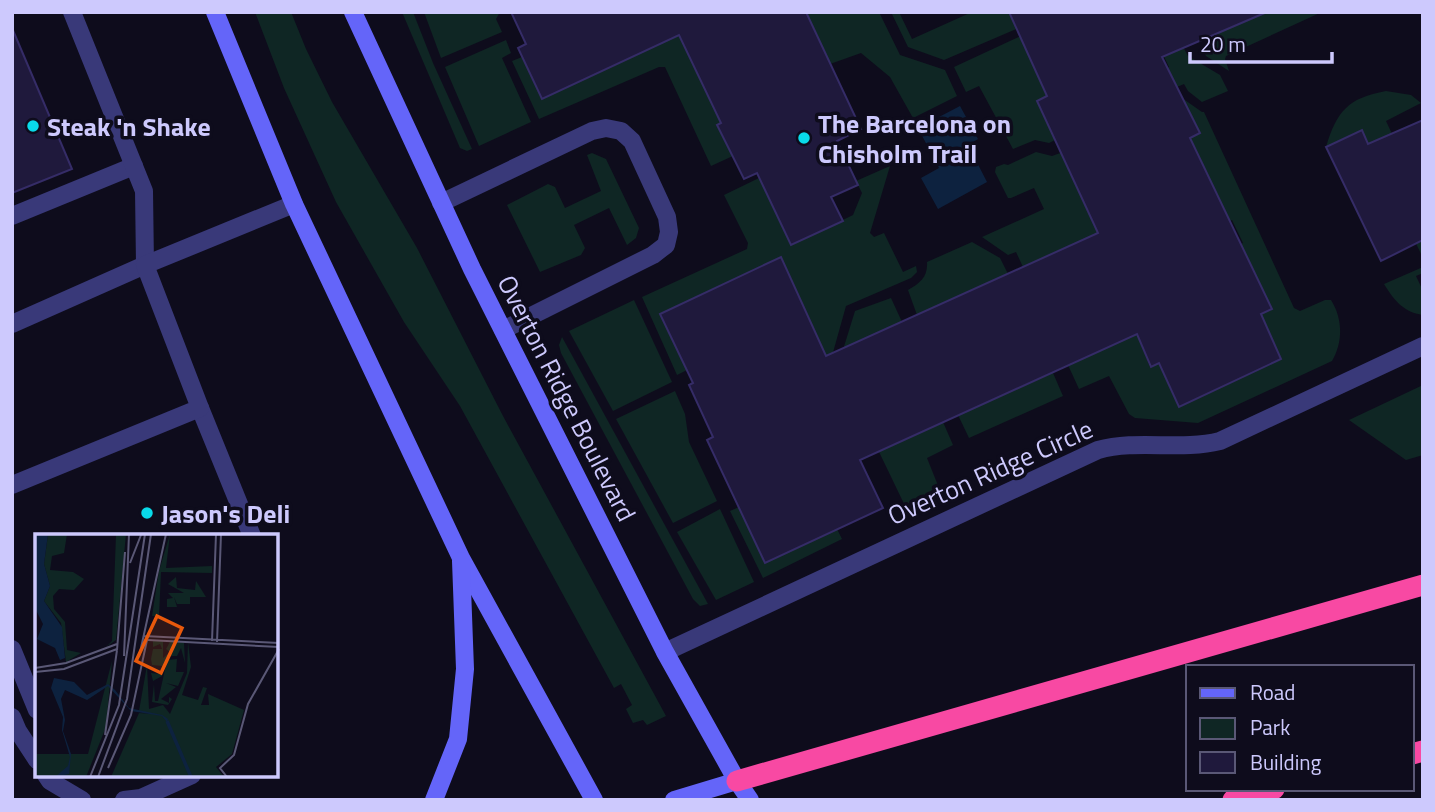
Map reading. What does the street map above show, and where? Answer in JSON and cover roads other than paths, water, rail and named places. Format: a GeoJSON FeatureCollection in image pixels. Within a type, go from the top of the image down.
{"type":"FeatureCollection","features":[{"type":"Feature","properties":{"kind":"highway"},"geometry":{"type":"LineString","coordinates":[[737,781],[1423,585]]}},
{"type":"Feature","properties":{"kind":"highway"},"geometry":{"type":"LineString","coordinates":[[1233,800],[1267,791]]}},
{"type":"Feature","properties":{"kind":"street"},"geometry":{"type":"LineString","coordinates":[[215,12],[294,204],[461,558],[594,800]]}},
{"type":"Feature","properties":{"kind":"street","name":"Overton Ridge Boulevard"},"geometry":{"type":"LineString","coordinates":[[353,12],[441,204],[665,652],[750,800]]}},
{"type":"Feature","properties":{"kind":"street"},"geometry":{"type":"LineString","coordinates":[[434,800],[458,739],[465,669],[461,558]]}},
{"type":"Feature","properties":{"kind":"street"},"geometry":{"type":"LineString","coordinates":[[674,800],[737,781]]}},
{"type":"Feature","properties":{"kind":"lane"},"geometry":{"type":"LineString","coordinates":[[72,12],[144,191],[145,265],[250,534]]}},
{"type":"Feature","properties":{"kind":"lane"},"geometry":{"type":"LineString","coordinates":[[441,204],[592,131],[606,128],[621,131],[632,141],[667,217],[669,232],[666,245],[653,256],[503,330]]}},
{"type":"Feature","properties":{"kind":"lane"},"geometry":{"type":"LineString","coordinates":[[12,216],[134,166]]}},
{"type":"Feature","properties":{"kind":"lane"},"geometry":{"type":"LineString","coordinates":[[12,324],[145,265],[294,204]]}},
{"type":"Feature","properties":{"kind":"lane","name":"Overton Ridge Circle"},"geometry":{"type":"LineString","coordinates":[[665,652],[1098,450],[1128,444],[1200,446],[1220,441],[1423,346]]}},
{"type":"Feature","properties":{"kind":"lane"},"geometry":{"type":"LineString","coordinates":[[12,485],[200,408]]}},
{"type":"Feature","properties":{"kind":"lane"},"geometry":{"type":"LineString","coordinates":[[12,649],[35,705]]}},
{"type":"Feature","properties":{"kind":"lane"},"geometry":{"type":"LineString","coordinates":[[12,717],[35,757]]}},
{"type":"Feature","properties":{"kind":"lane"},"geometry":{"type":"LineString","coordinates":[[47,777],[82,800]]}},
{"type":"Feature","properties":{"kind":"lane"},"geometry":{"type":"LineString","coordinates":[[124,800],[141,798],[188,777]]}},
{"type":"Feature","properties":{"kind":"water"},"geometry":{"type":"Polygon","coordinates":[[[960,106],[978,139],[968,145],[987,182],[938,209],[921,178],[939,168],[918,128],[960,106]]]}},
{"type":"Feature","properties":{"kind":"place","name":"Steak 'n Shake"},"geometry":{"type":"Point","coordinates":[33,126]}},
{"type":"Feature","properties":{"kind":"place","name":"The Barcelona on Chisholm Trail"},"geometry":{"type":"Point","coordinates":[804,138]}},
{"type":"Feature","properties":{"kind":"place","name":"Jason's Deli"},"geometry":{"type":"Point","coordinates":[147,513]}}]}
